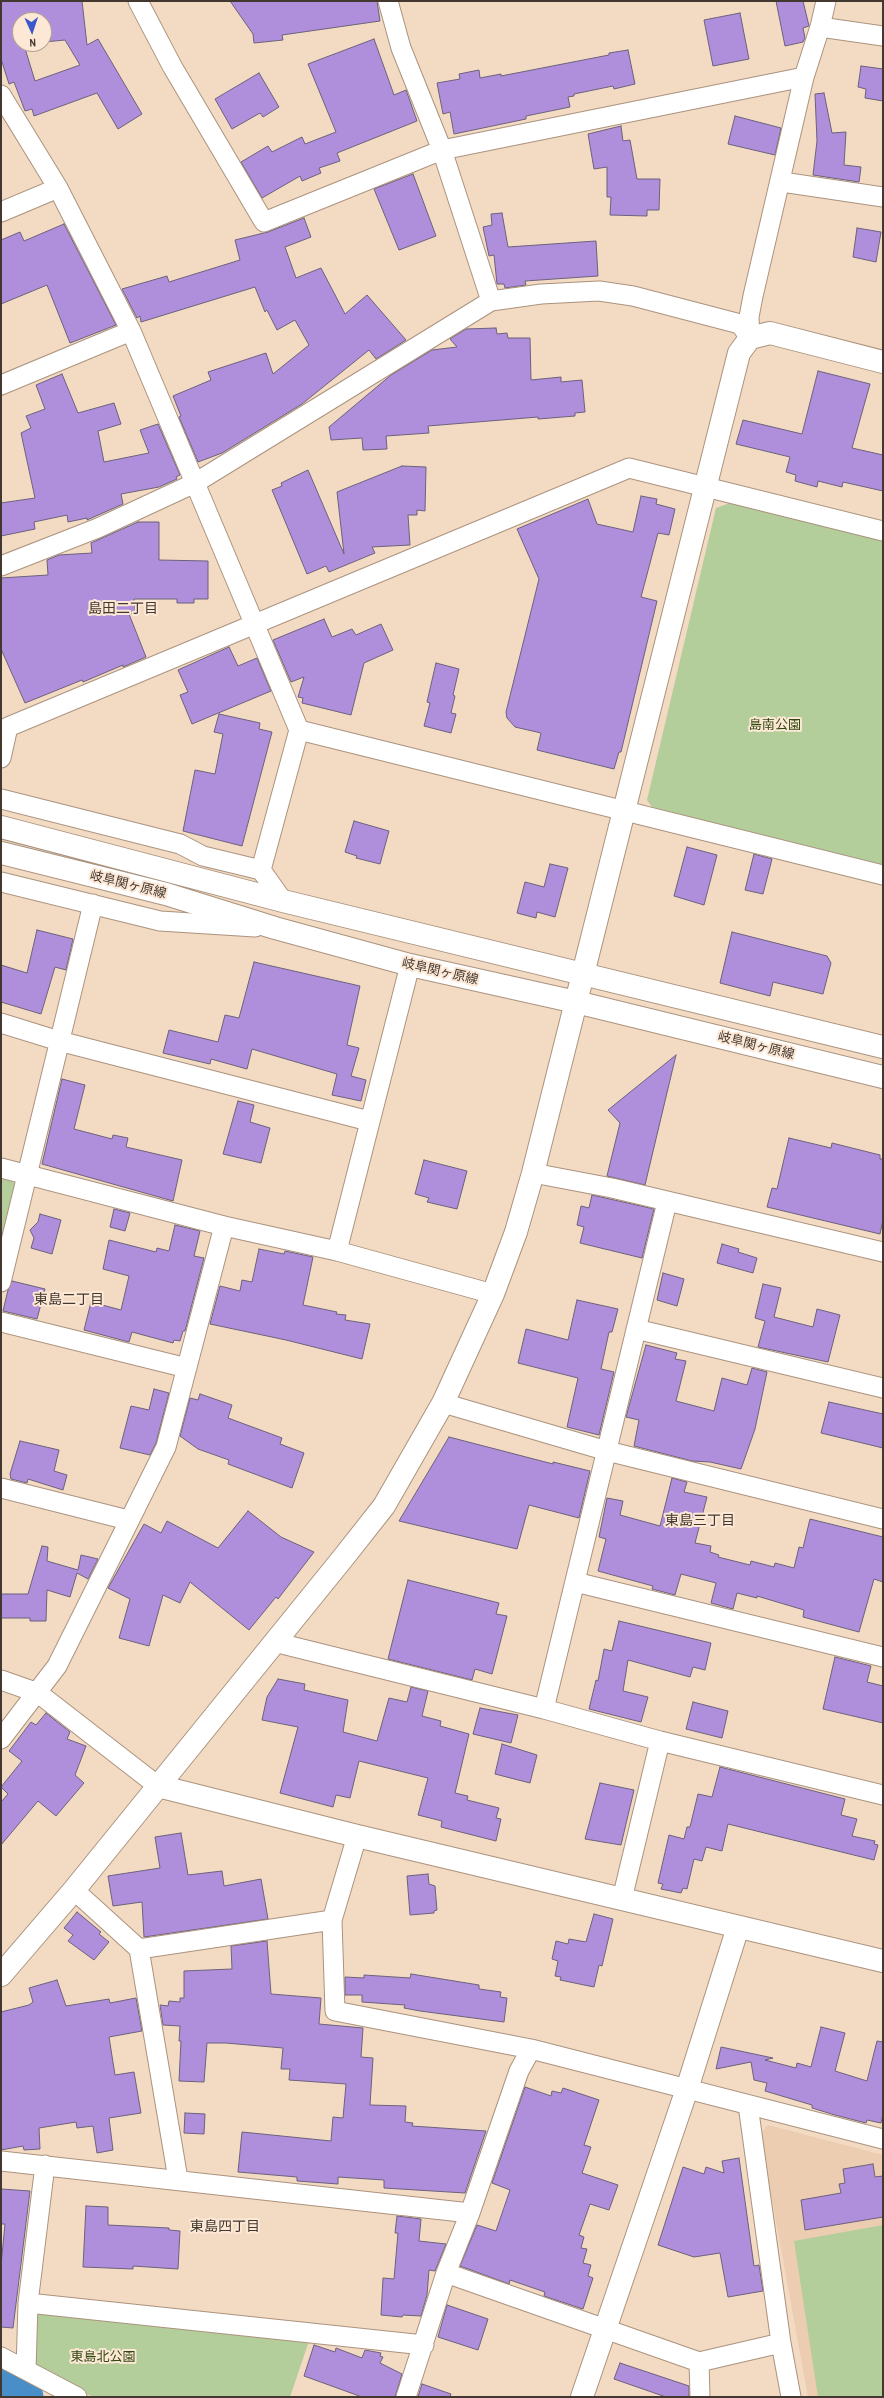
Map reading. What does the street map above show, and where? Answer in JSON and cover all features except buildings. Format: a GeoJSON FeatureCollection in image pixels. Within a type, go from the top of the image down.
{"type":"FeatureCollection","features":[{"type":"Feature","properties":{"kind":"street"},"geometry":{"type":"LineString","coordinates":[[138,1],[172,66],[264,222],[442,150],[804,77]]}},
{"type":"Feature","properties":{"kind":"street"},"geometry":{"type":"LineString","coordinates":[[388,1],[400,48],[442,150],[492,301]]}},
{"type":"Feature","properties":{"kind":"street"},"geometry":{"type":"LineString","coordinates":[[1,1975],[74,1890],[384,1506],[443,1403],[493,1294],[516,1232],[533,1173],[739,353],[750,338],[749,317],[753,296],[782,182],[804,77],[820,27],[826,1]]}},
{"type":"Feature","properties":{"kind":"street"},"geometry":{"type":"LineString","coordinates":[[820,27],[883,36]]}},
{"type":"Feature","properties":{"kind":"street"},"geometry":{"type":"LineString","coordinates":[[1,95],[58,188],[131,331],[299,730],[261,870]]}},
{"type":"Feature","properties":{"kind":"street"},"geometry":{"type":"LineString","coordinates":[[782,182],[883,197]]}},
{"type":"Feature","properties":{"kind":"street"},"geometry":{"type":"LineString","coordinates":[[1,212],[58,188]]}},
{"type":"Feature","properties":{"kind":"street"},"geometry":{"type":"LineString","coordinates":[[1,566],[98,528],[195,483],[492,301],[541,294],[599,291],[633,296],[740,324],[750,338]]}},
{"type":"Feature","properties":{"kind":"street"},"geometry":{"type":"LineString","coordinates":[[1,385],[131,331]]}},
{"type":"Feature","properties":{"kind":"street"},"geometry":{"type":"LineString","coordinates":[[750,338],[770,333],[883,362]]}},
{"type":"Feature","properties":{"kind":"street"},"geometry":{"type":"LineString","coordinates":[[1,758],[8,727],[253,623],[629,468],[704,488],[883,531]]}},
{"type":"Feature","properties":{"kind":"street"},"geometry":{"type":"LineString","coordinates":[[299,730],[624,809],[883,875]]}},
{"type":"Feature","properties":{"kind":"street"},"geometry":{"type":"LineString","coordinates":[[1,799],[180,844],[203,856],[261,870],[283,901]]}},
{"type":"Feature","properties":{"kind":"street","name":"岐阜関ヶ原線"},"geometry":{"type":"LineString","coordinates":[[1,827],[174,871],[283,901],[883,1047]]}},
{"type":"Feature","properties":{"kind":"street","name":"岐阜関ヶ原線"},"geometry":{"type":"LineString","coordinates":[[1,853],[166,894],[275,928],[410,965],[576,1002],[883,1076]]}},
{"type":"Feature","properties":{"kind":"street"},"geometry":{"type":"LineString","coordinates":[[1,882],[160,921],[275,928]]}},
{"type":"Feature","properties":{"kind":"street"},"geometry":{"type":"LineString","coordinates":[[1,1282],[93,904]]}},
{"type":"Feature","properties":{"kind":"street"},"geometry":{"type":"LineString","coordinates":[[337,1251],[410,965]]}},
{"type":"Feature","properties":{"kind":"street"},"geometry":{"type":"LineString","coordinates":[[1,1023],[59,1041],[369,1122]]}},
{"type":"Feature","properties":{"kind":"street"},"geometry":{"type":"LineString","coordinates":[[1,1168],[224,1226],[337,1251],[493,1294]]}},
{"type":"Feature","properties":{"kind":"street"},"geometry":{"type":"LineString","coordinates":[[533,1173],[612,1188],[883,1252]]}},
{"type":"Feature","properties":{"kind":"street"},"geometry":{"type":"LineString","coordinates":[[544,1709],[667,1202]]}},
{"type":"Feature","properties":{"kind":"street"},"geometry":{"type":"LineString","coordinates":[[1,1739],[38,1693],[57,1666],[166,1446],[224,1226]]}},
{"type":"Feature","properties":{"kind":"street"},"geometry":{"type":"LineString","coordinates":[[1,1322],[187,1368]]}},
{"type":"Feature","properties":{"kind":"street"},"geometry":{"type":"LineString","coordinates":[[636,1329],[883,1388]]}},
{"type":"Feature","properties":{"kind":"street"},"geometry":{"type":"LineString","coordinates":[[443,1403],[607,1451],[883,1519]]}},
{"type":"Feature","properties":{"kind":"street"},"geometry":{"type":"LineString","coordinates":[[1,1488],[128,1520]]}},
{"type":"Feature","properties":{"kind":"street"},"geometry":{"type":"LineString","coordinates":[[575,1582],[883,1657]]}},
{"type":"Feature","properties":{"kind":"street"},"geometry":{"type":"LineString","coordinates":[[274,1642],[544,1709],[660,1741],[883,1795]]}},
{"type":"Feature","properties":{"kind":"street"},"geometry":{"type":"LineString","coordinates":[[1,1680],[38,1693],[158,1786],[357,1836],[883,1961]]}},
{"type":"Feature","properties":{"kind":"street"},"geometry":{"type":"LineString","coordinates":[[622,1899],[660,1741]]}},
{"type":"Feature","properties":{"kind":"street"},"geometry":{"type":"LineString","coordinates":[[357,1836],[332,1920],[335,2010],[531,2049],[883,2139]]}},
{"type":"Feature","properties":{"kind":"street"},"geometry":{"type":"LineString","coordinates":[[74,1890],[139,1949],[178,2179]]}},
{"type":"Feature","properties":{"kind":"street"},"geometry":{"type":"LineString","coordinates":[[139,1949],[332,1920]]}},
{"type":"Feature","properties":{"kind":"street"},"geometry":{"type":"LineString","coordinates":[[582,2397],[607,2329],[687,2089],[738,1927]]}},
{"type":"Feature","properties":{"kind":"street"},"geometry":{"type":"LineString","coordinates":[[406,2397],[446,2273],[470,2213],[519,2071],[531,2049]]}},
{"type":"Feature","properties":{"kind":"street"},"geometry":{"type":"LineString","coordinates":[[748,2105],[781,2343],[791,2397]]}},
{"type":"Feature","properties":{"kind":"street"},"geometry":{"type":"LineString","coordinates":[[1,2161],[178,2179],[470,2213]]}},
{"type":"Feature","properties":{"kind":"street"},"geometry":{"type":"LineString","coordinates":[[26,2370],[28,2303],[45,2165]]}},
{"type":"Feature","properties":{"kind":"street"},"geometry":{"type":"LineString","coordinates":[[446,2273],[698,2362],[781,2343]]}},
{"type":"Feature","properties":{"kind":"street"},"geometry":{"type":"LineString","coordinates":[[28,2303],[424,2345]]}},
{"type":"Feature","properties":{"kind":"street"},"geometry":{"type":"LineString","coordinates":[[1,2357],[77,2397]]}},
{"type":"Feature","properties":{"kind":"street"},"geometry":{"type":"LineString","coordinates":[[698,2362],[700,2397]]}},
{"type":"Feature","properties":{"kind":"shaded area"},"geometry":{"type":"Polygon","coordinates":[[[768,2125],[883,2155],[883,2397],[808,2397],[760,2134],[768,2125]]]}},
{"type":"Feature","properties":{"kind":"green space","name":"島南公園"},"geometry":{"type":"Polygon","coordinates":[[[730,503],[883,541],[883,866],[652,807],[647,800],[716,508],[730,503]]]}},
{"type":"Feature","properties":{"kind":"green space"},"geometry":{"type":"Polygon","coordinates":[[[1,1178],[13,1181],[18,1191],[1,1258],[1,1178]]]}},
{"type":"Feature","properties":{"kind":"green space"},"geometry":{"type":"Polygon","coordinates":[[[883,2225],[883,2397],[818,2397],[794,2241],[883,2225]]]}},
{"type":"Feature","properties":{"kind":"green space","name":"東島北公園"},"geometry":{"type":"Polygon","coordinates":[[[32,2312],[309,2341],[290,2397],[93,2397],[32,2367],[32,2312]]]}},
{"type":"Feature","properties":{"kind":"waterway"},"geometry":{"type":"LineString","coordinates":[[1,2385],[25,2397]]}},
{"type":"Feature","properties":{"kind":"district","name":"島田二丁目"},"geometry":{"type":"Point","coordinates":[123,609]}},
{"type":"Feature","properties":{"kind":"district","name":"東島二丁目"},"geometry":{"type":"Point","coordinates":[69,1300]}},
{"type":"Feature","properties":{"kind":"district","name":"東島三丁目"},"geometry":{"type":"Point","coordinates":[700,1521]}},
{"type":"Feature","properties":{"kind":"district","name":"東島四丁目"},"geometry":{"type":"Point","coordinates":[225,2227]}}]}
